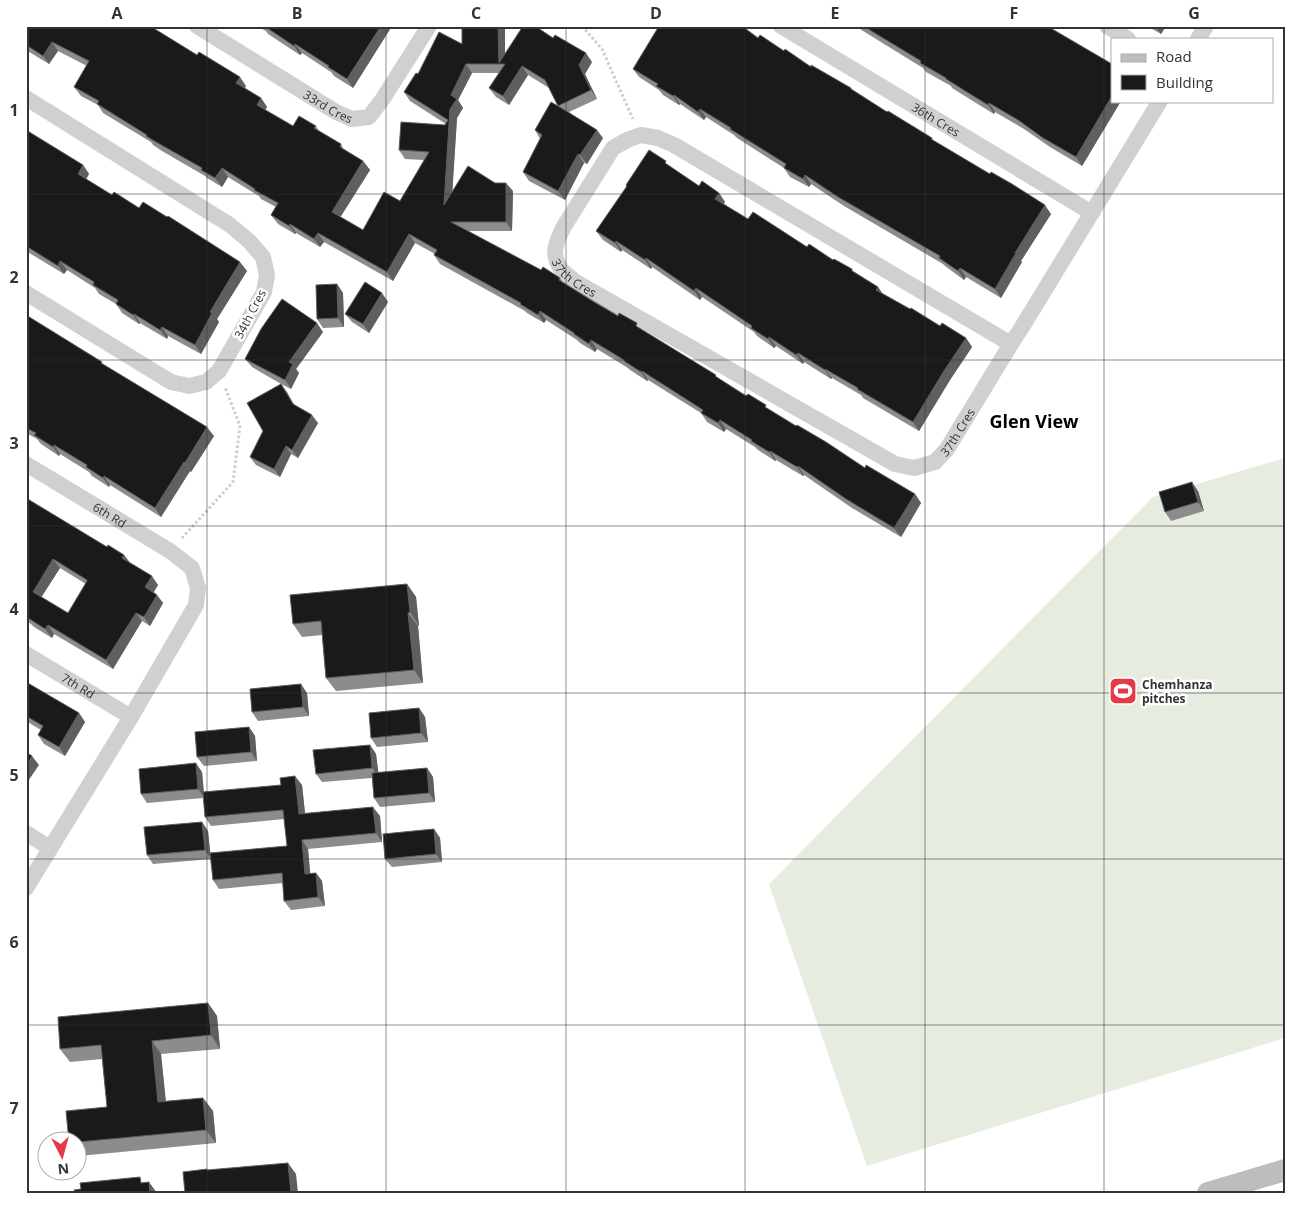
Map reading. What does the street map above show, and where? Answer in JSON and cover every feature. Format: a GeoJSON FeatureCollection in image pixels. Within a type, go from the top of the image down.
{"type":"FeatureCollection","features":[{"type":"Feature","properties":{"kind":"street","name":"33rd Cres"},"geometry":{"type":"LineString","coordinates":[[197,26],[336,112],[352,119],[369,116],[382,100],[429,26]]}},
{"type":"Feature","properties":{"kind":"street","name":"36th Cres"},"geometry":{"type":"LineString","coordinates":[[781,26],[1092,213]]}},
{"type":"Feature","properties":{"kind":"street"},"geometry":{"type":"LineString","coordinates":[[1107,26],[1126,38]]}},
{"type":"Feature","properties":{"kind":"street"},"geometry":{"type":"LineString","coordinates":[[1199,38],[1206,26]]}},
{"type":"Feature","properties":{"kind":"street","name":"34th Cres"},"geometry":{"type":"LineString","coordinates":[[26,98],[230,224],[263,257],[267,274],[264,292],[219,371],[206,382],[189,386],[171,382],[26,292]]}},
{"type":"Feature","properties":{"kind":"street","name":"37th Cres"},"geometry":{"type":"LineString","coordinates":[[640,135],[613,148],[564,228],[557,242],[554,255],[562,270],[574,281],[894,464],[914,468],[935,462],[947,449],[1159,102]]}},
{"type":"Feature","properties":{"kind":"street"},"geometry":{"type":"LineString","coordinates":[[640,135],[658,138],[674,145],[1011,344]]}},
{"type":"Feature","properties":{"kind":"street","name":"6th Rd"},"geometry":{"type":"LineString","coordinates":[[26,464],[170,551],[192,568],[198,588],[196,605],[132,718]]}},
{"type":"Feature","properties":{"kind":"street","name":"7th Rd"},"geometry":{"type":"LineString","coordinates":[[26,654],[132,718]]}},
{"type":"Feature","properties":{"kind":"street"},"geometry":{"type":"LineString","coordinates":[[26,888],[132,718]]}},
{"type":"Feature","properties":{"kind":"street"},"geometry":{"type":"LineString","coordinates":[[26,833],[50,848]]}},
{"type":"Feature","properties":{"kind":"street"},"geometry":{"type":"LineString","coordinates":[[1208,1193],[1285,1170]]}},
{"type":"Feature","properties":{"kind":"path"},"geometry":{"type":"LineString","coordinates":[[582,26],[602,49],[640,135]]}},
{"type":"Feature","properties":{"kind":"path"},"geometry":{"type":"LineString","coordinates":[[170,551],[233,482],[240,426],[219,371]]}},
{"type":"Feature","properties":{"kind":"shaded area","name":"Chemhanza pitches"},"geometry":{"type":"Polygon","coordinates":[[[1285,458],[1285,1038],[867,1166],[769,884],[1153,497],[1285,458]]]}},
{"type":"Feature","properties":{"kind":"building"},"geometry":{"type":"Polygon","coordinates":[[[26,26],[150,26],[197,55],[199,52],[240,77],[236,83],[261,98],[257,105],[293,126],[299,116],[316,126],[314,128],[341,144],[340,147],[363,161],[332,212],[363,230],[384,192],[400,201],[429,152],[399,150],[401,122],[445,125],[448,120],[404,92],[416,73],[418,74],[439,32],[462,44],[462,26],[498,26],[499,63],[523,26],[535,26],[553,38],[555,35],[586,53],[579,65],[591,90],[558,106],[545,80],[522,66],[503,96],[489,88],[505,64],[466,64],[451,95],[457,99],[450,109],[444,205],[468,166],[495,183],[506,183],[506,222],[451,222],[541,270],[543,267],[560,278],[559,280],[594,302],[618,316],[619,313],[637,323],[636,326],[716,375],[746,396],[748,394],[766,405],[765,407],[826,442],[865,468],[866,465],[915,494],[894,528],[846,499],[798,466],[769,452],[720,420],[718,423],[701,413],[703,410],[591,340],[589,344],[540,311],[538,315],[521,303],[434,255],[437,250],[409,234],[387,272],[318,233],[314,239],[290,224],[289,226],[271,215],[278,203],[254,190],[222,168],[215,178],[201,170],[202,168],[146,136],[97,104],[99,101],[74,87],[89,61],[52,42],[43,56],[26,45],[26,26]]]}},
{"type":"Feature","properties":{"kind":"building"},"geometry":{"type":"Polygon","coordinates":[[[264,26],[381,26],[347,79],[295,44],[294,46],[264,26]]]}},
{"type":"Feature","properties":{"kind":"building"},"geometry":{"type":"Polygon","coordinates":[[[659,26],[742,26],[758,38],[760,35],[784,51],[785,49],[811,67],[811,65],[851,88],[931,139],[990,174],[991,172],[1012,184],[1045,205],[995,289],[960,268],[958,271],[939,258],[940,256],[838,197],[805,175],[803,179],[784,168],[786,164],[700,109],[698,112],[674,95],[656,86],[658,84],[633,69],[659,26]]]}},
{"type":"Feature","properties":{"kind":"building"},"geometry":{"type":"Polygon","coordinates":[[[863,26],[1047,26],[1111,63],[1111,98],[1076,157],[1043,138],[1018,120],[970,94],[920,63],[921,61],[863,26]]]}},
{"type":"Feature","properties":{"kind":"building"},"geometry":{"type":"Polygon","coordinates":[[[551,102],[597,130],[580,155],[578,154],[558,191],[523,172],[542,135],[535,130],[551,102]]]}},
{"type":"Feature","properties":{"kind":"building"},"geometry":{"type":"Polygon","coordinates":[[[26,130],[83,165],[78,174],[112,195],[114,192],[139,208],[143,202],[240,262],[210,312],[212,313],[195,345],[162,327],[160,330],[133,315],[116,304],[118,300],[93,285],[94,282],[60,261],[58,266],[26,246],[26,130]]]}},
{"type":"Feature","properties":{"kind":"building"},"geometry":{"type":"Polygon","coordinates":[[[649,150],[699,186],[702,181],[719,193],[715,199],[748,219],[753,212],[807,247],[809,244],[833,260],[852,269],[852,271],[878,287],[876,290],[940,326],[942,323],[966,338],[913,422],[798,353],[796,355],[769,337],[768,339],[696,288],[694,291],[646,258],[645,260],[616,241],[615,243],[596,231],[649,150]]]}},
{"type":"Feature","properties":{"kind":"building"},"geometry":{"type":"Polygon","coordinates":[[[365,282],[382,293],[363,324],[345,314],[365,282]]]}},
{"type":"Feature","properties":{"kind":"building"},"geometry":{"type":"Polygon","coordinates":[[[337,284],[338,318],[317,319],[316,285],[337,284]]]}},
{"type":"Feature","properties":{"kind":"building"},"geometry":{"type":"Polygon","coordinates":[[[282,299],[317,323],[289,362],[293,364],[285,380],[245,359],[261,329],[282,299]]]}},
{"type":"Feature","properties":{"kind":"building"},"geometry":{"type":"Polygon","coordinates":[[[26,315],[207,427],[155,508],[104,476],[103,478],[86,467],[87,465],[54,445],[53,447],[34,435],[36,433],[26,428],[26,315]]]}},
{"type":"Feature","properties":{"kind":"building"},"geometry":{"type":"Polygon","coordinates":[[[281,384],[293,404],[312,415],[292,450],[286,446],[274,469],[250,457],[263,431],[247,403],[281,384]]]}},
{"type":"Feature","properties":{"kind":"building"},"geometry":{"type":"Polygon","coordinates":[[[1192,482],[1198,502],[1165,512],[1159,492],[1192,482]]]}},
{"type":"Feature","properties":{"kind":"building"},"geometry":{"type":"Polygon","coordinates":[[[26,498],[107,547],[108,545],[124,555],[122,558],[152,576],[145,587],[157,595],[144,617],[136,613],[106,660],[48,625],[45,629],[26,616],[26,498]],[[53,559],[33,592],[68,613],[87,580],[53,559]]]}},
{"type":"Feature","properties":{"kind":"building"},"geometry":{"type":"Polygon","coordinates":[[[407,584],[414,670],[326,678],[321,621],[293,624],[290,595],[407,584]]]}},
{"type":"Feature","properties":{"kind":"building"},"geometry":{"type":"Polygon","coordinates":[[[26,682],[79,713],[59,747],[38,735],[43,726],[26,716],[26,682]]]}},
{"type":"Feature","properties":{"kind":"building"},"geometry":{"type":"Polygon","coordinates":[[[301,684],[303,707],[252,712],[250,689],[301,684]]]}},
{"type":"Feature","properties":{"kind":"building"},"geometry":{"type":"Polygon","coordinates":[[[419,708],[421,733],[371,738],[369,713],[419,708]]]}},
{"type":"Feature","properties":{"kind":"building"},"geometry":{"type":"Polygon","coordinates":[[[249,727],[251,752],[197,757],[195,732],[249,727]]]}},
{"type":"Feature","properties":{"kind":"building"},"geometry":{"type":"Polygon","coordinates":[[[370,745],[372,768],[316,774],[313,750],[370,745]]]}},
{"type":"Feature","properties":{"kind":"building"},"geometry":{"type":"Polygon","coordinates":[[[26,752],[32,756],[26,766],[26,752]]]}},
{"type":"Feature","properties":{"kind":"building"},"geometry":{"type":"Polygon","coordinates":[[[196,763],[198,789],[141,794],[139,769],[196,763]]]}},
{"type":"Feature","properties":{"kind":"building"},"geometry":{"type":"Polygon","coordinates":[[[427,768],[429,793],[374,798],[372,773],[427,768]]]}},
{"type":"Feature","properties":{"kind":"building"},"geometry":{"type":"Polygon","coordinates":[[[295,776],[299,814],[373,807],[376,833],[302,840],[305,874],[316,873],[318,897],[284,901],[282,873],[213,880],[210,853],[287,846],[283,810],[205,817],[203,792],[281,785],[280,778],[295,776]]]}},
{"type":"Feature","properties":{"kind":"building"},"geometry":{"type":"Polygon","coordinates":[[[202,822],[205,850],[147,855],[144,827],[202,822]]]}},
{"type":"Feature","properties":{"kind":"building"},"geometry":{"type":"Polygon","coordinates":[[[434,829],[436,854],[385,859],[383,834],[434,829]]]}},
{"type":"Feature","properties":{"kind":"building"},"geometry":{"type":"Polygon","coordinates":[[[208,1003],[211,1035],[152,1041],[158,1102],[203,1098],[206,1130],[88,1141],[88,1132],[68,1132],[66,1111],[107,1107],[101,1045],[60,1049],[58,1017],[208,1003]]]}},
{"type":"Feature","properties":{"kind":"building"},"geometry":{"type":"Polygon","coordinates":[[[288,1163],[291,1193],[185,1193],[183,1172],[288,1163]]]}},
{"type":"Feature","properties":{"kind":"building"},"geometry":{"type":"Polygon","coordinates":[[[140,1177],[141,1183],[149,1182],[150,1193],[75,1193],[74,1190],[81,1189],[80,1183],[140,1177]]]}},
{"type":"Feature","properties":{"kind":"place","name":"Chemhanza pitches"},"geometry":{"type":"Point","coordinates":[1123,691]}},
{"type":"Feature","properties":{"kind":"district","name":"Glen View"},"geometry":{"type":"Point","coordinates":[1034,421]}}]}
